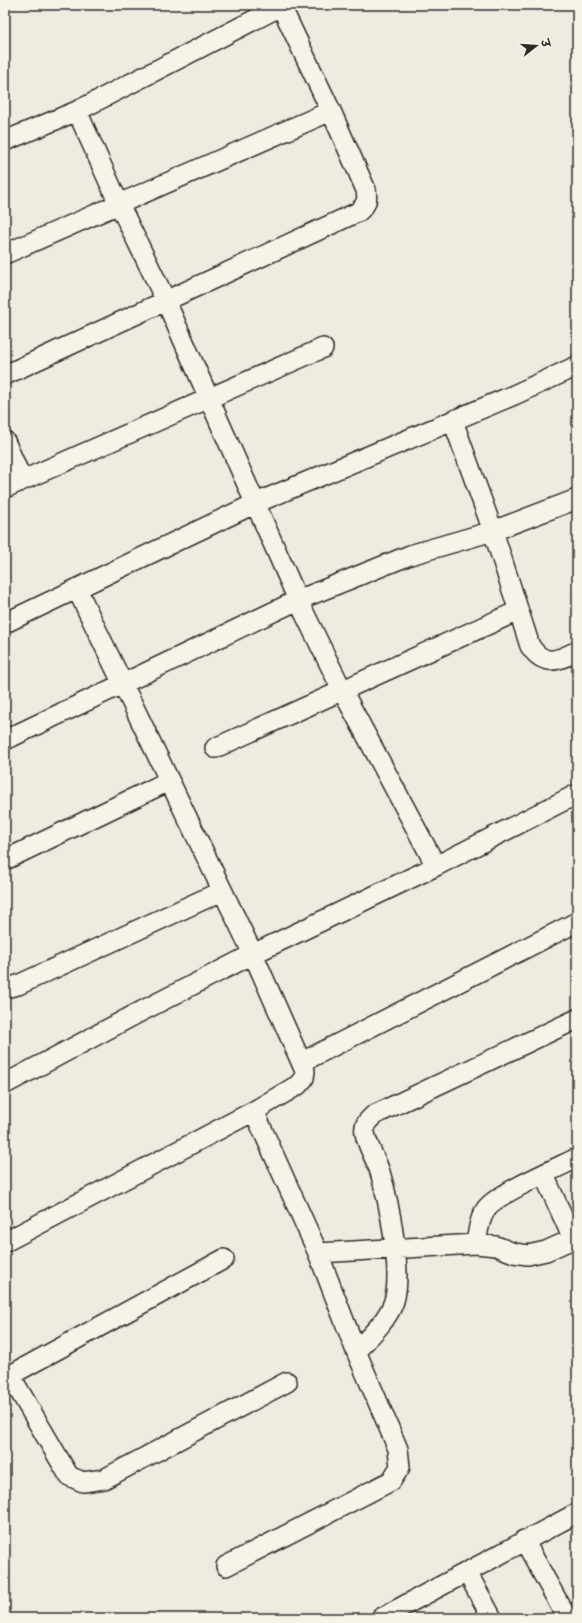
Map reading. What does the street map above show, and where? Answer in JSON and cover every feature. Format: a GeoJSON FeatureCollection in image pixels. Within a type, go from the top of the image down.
{"type":"FeatureCollection","features":[{"type":"Feature","properties":{"kind":"street"},"geometry":{"type":"LineString","coordinates":[[5,141],[77,111],[282,5],[332,111],[366,190],[368,198],[365,206],[358,212],[165,299],[5,375]]}},
{"type":"Feature","properties":{"kind":"street"},"geometry":{"type":"LineString","coordinates":[[77,111],[119,204],[165,299],[298,600],[342,690],[436,866]]}},
{"type":"Feature","properties":{"kind":"street"},"geometry":{"type":"LineString","coordinates":[[5,254],[332,111]]}},
{"type":"Feature","properties":{"kind":"street"},"geometry":{"type":"LineString","coordinates":[[5,488],[323,348]]}},
{"type":"Feature","properties":{"kind":"street"},"geometry":{"type":"LineString","coordinates":[[5,623],[256,503],[453,421],[577,366]]}},
{"type":"Feature","properties":{"kind":"street"},"geometry":{"type":"LineString","coordinates":[[453,421],[493,531],[530,646],[536,656],[546,661],[561,659],[577,652]]}},
{"type":"Feature","properties":{"kind":"street"},"geometry":{"type":"LineString","coordinates":[[5,441],[22,480]]}},
{"type":"Feature","properties":{"kind":"street"},"geometry":{"type":"LineString","coordinates":[[5,740],[298,600],[410,555],[493,531],[577,500]]}},
{"type":"Feature","properties":{"kind":"street"},"geometry":{"type":"LineString","coordinates":[[5,1242],[254,1111],[298,1085],[304,1078],[305,1071],[253,954],[77,589]]}},
{"type":"Feature","properties":{"kind":"street"},"geometry":{"type":"LineString","coordinates":[[215,748],[518,611]]}},
{"type":"Feature","properties":{"kind":"street"},"geometry":{"type":"LineString","coordinates":[[5,860],[169,781]]}},
{"type":"Feature","properties":{"kind":"street"},"geometry":{"type":"LineString","coordinates":[[5,1084],[253,954],[436,866],[577,794]]}},
{"type":"Feature","properties":{"kind":"street"},"geometry":{"type":"LineString","coordinates":[[5,988],[18,985],[222,891]]}},
{"type":"Feature","properties":{"kind":"street"},"geometry":{"type":"LineString","coordinates":[[302,1062],[577,922]]}},
{"type":"Feature","properties":{"kind":"street"},"geometry":{"type":"LineString","coordinates":[[356,1351],[390,1312],[395,1300],[397,1285],[395,1248],[388,1204],[380,1171],[364,1132],[366,1124],[374,1115],[576,1020]]}},
{"type":"Feature","properties":{"kind":"street"},"geometry":{"type":"LineString","coordinates":[[226,1566],[391,1481],[400,1467],[398,1449],[356,1351],[318,1253],[254,1111]]}},
{"type":"Feature","properties":{"kind":"street"},"geometry":{"type":"LineString","coordinates":[[476,1244],[480,1219],[487,1207],[499,1198],[577,1158]]}},
{"type":"Feature","properties":{"kind":"street"},"geometry":{"type":"LineString","coordinates":[[318,1253],[476,1244],[496,1246],[514,1253],[528,1255],[546,1251],[575,1238],[544,1175]]}},
{"type":"Feature","properties":{"kind":"street"},"geometry":{"type":"LineString","coordinates":[[224,1259],[7,1377],[69,1476],[83,1482],[104,1479],[288,1382]]}},
{"type":"Feature","properties":{"kind":"street"},"geometry":{"type":"LineString","coordinates":[[381,1618],[524,1540],[577,1513]]}},
{"type":"Feature","properties":{"kind":"street"},"geometry":{"type":"LineString","coordinates":[[524,1540],[567,1618]]}},
{"type":"Feature","properties":{"kind":"street"},"geometry":{"type":"LineString","coordinates":[[467,1572],[492,1618]]}}]}
